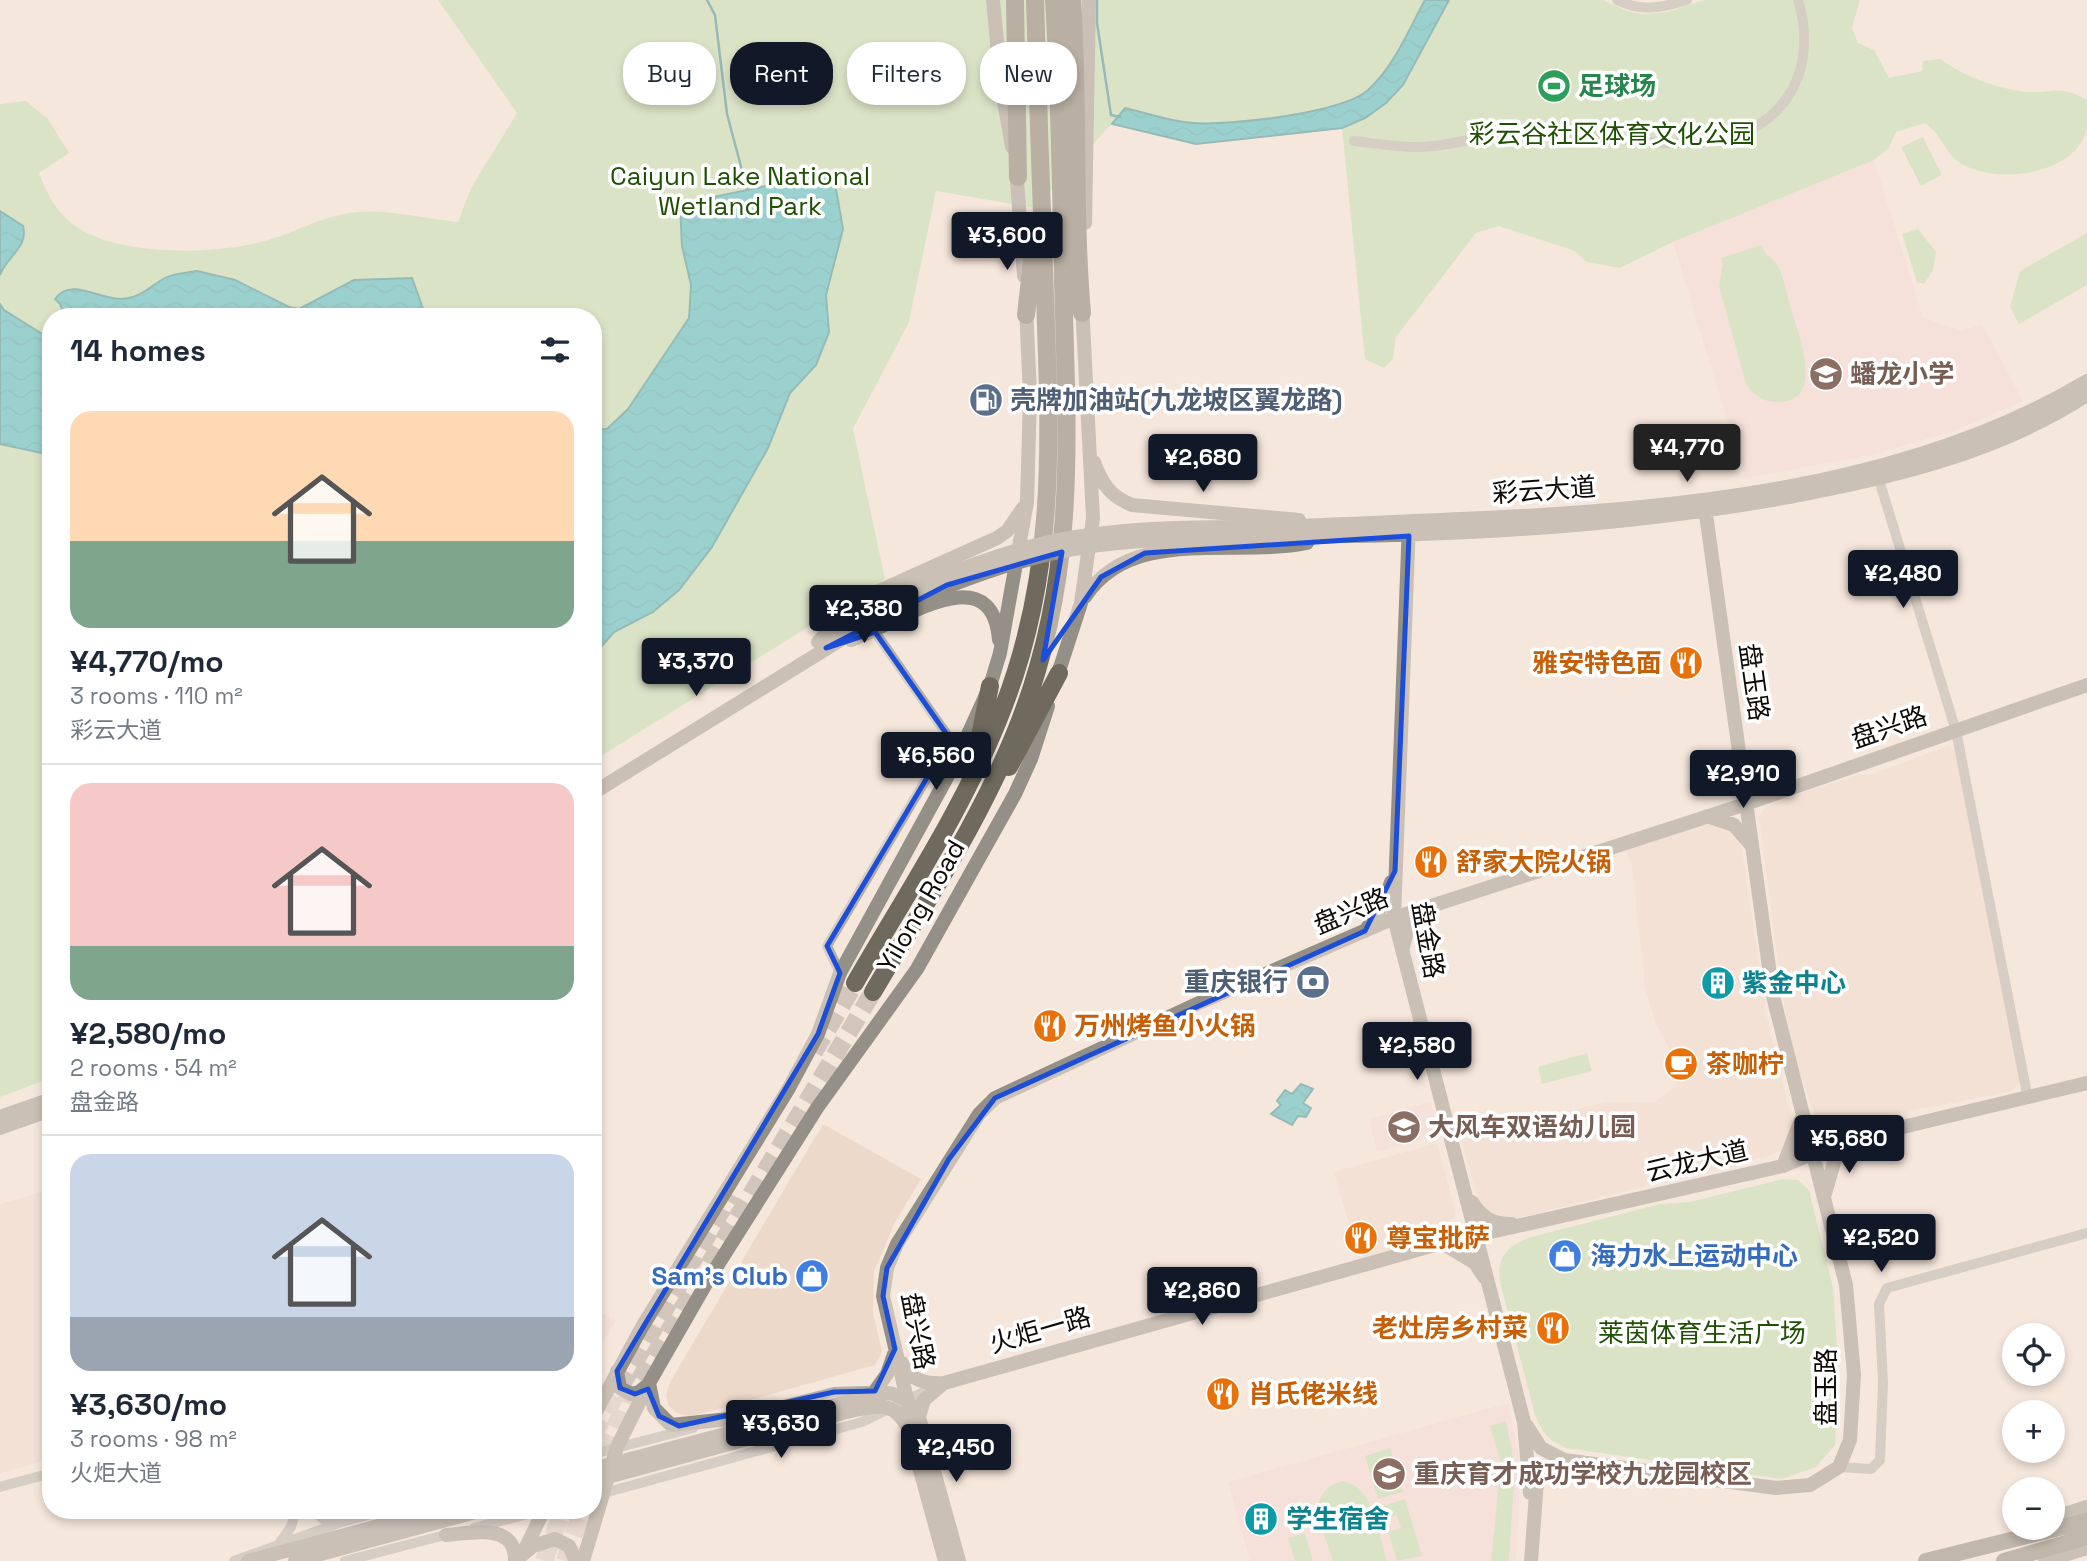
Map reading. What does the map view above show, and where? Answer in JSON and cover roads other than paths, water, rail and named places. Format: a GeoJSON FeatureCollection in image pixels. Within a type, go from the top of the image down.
{"type":"FeatureCollection","features":[{"type":"Feature","properties":{"kind":"highway"},"geometry":{"type":"LineString","coordinates":[[1015,0],[1018,177]]}},
{"type":"Feature","properties":{"kind":"highway"},"geometry":{"type":"LineString","coordinates":[[1026,0],[1038,264],[1027,315]]}},
{"type":"Feature","properties":{"kind":"highway","name":"Yilong Road"},"geometry":{"type":"LineString","coordinates":[[847,978],[970,784],[1003,708],[1016,670],[1042,560],[1050,461],[1038,264],[1035,0]]}},
{"type":"Feature","properties":{"kind":"highway"},"geometry":{"type":"LineString","coordinates":[[1072,0],[1077,184],[1075,263],[1082,313]]}},
{"type":"Feature","properties":{"kind":"highway"},"geometry":{"type":"LineString","coordinates":[[1055,6],[1077,184]]}},
{"type":"Feature","properties":{"kind":"highway","name":"Yilong Road"},"geometry":{"type":"LineString","coordinates":[[873,992],[990,792],[1021,717],[1039,663],[1061,559],[1068,460],[1075,263],[1055,6]]}},
{"type":"Feature","properties":{"kind":"highway"},"geometry":{"type":"LineString","coordinates":[[990,792],[1023,746],[1059,673]]}},
{"type":"Feature","properties":{"kind":"highway"},"geometry":{"type":"LineString","coordinates":[[970,784],[990,686]]}},
{"type":"Feature","properties":{"kind":"main road","name":"Yilong Road"},"geometry":{"type":"LineString","coordinates":[[602,1400],[789,1088],[818,1034],[956,763],[990,686],[1000,653],[1027,502],[1030,396],[1018,177],[1003,95],[993,0]]}},
{"type":"Feature","properties":{"kind":"main road","name":"Yilong Road"},"geometry":{"type":"LineString","coordinates":[[1075,263],[1089,0]]}},
{"type":"Feature","properties":{"kind":"main road","name":"Yilong Road"},"geometry":{"type":"LineString","coordinates":[[602,1485],[617,1447],[649,1383],[707,1282],[817,1108],[917,969],[1031,759],[1081,603],[1093,518],[1082,313]]}},
{"type":"Feature","properties":{"kind":"main road","name":"彩云大道"},"geometry":{"type":"LineString","coordinates":[[1705,506],[1875,468],[1961,442],[2028,412],[2087,381]]}},
{"type":"Feature","properties":{"kind":"main road","name":"彩云大道"},"geometry":{"type":"LineString","coordinates":[[1278,532],[1328,525],[1409,529],[1549,528],[1879,480],[1964,454],[2037,422],[2087,396]]}},
{"type":"Feature","properties":{"kind":"main road"},"geometry":{"type":"LineString","coordinates":[[1088,444],[1104,486],[1112,495],[1132,505],[1269,515],[1328,525]]}},
{"type":"Feature","properties":{"kind":"main road"},"geometry":{"type":"LineString","coordinates":[[822,645],[847,611],[868,596],[997,538],[1007,531],[1027,502]]}},
{"type":"Feature","properties":{"kind":"main road","name":"盘玉路"},"geometry":{"type":"LineString","coordinates":[[1705,506],[1773,996],[1846,1285],[1854,1375],[1850,1440],[1839,1467]]}},
{"type":"Feature","properties":{"kind":"main road"},"geometry":{"type":"LineString","coordinates":[[602,778],[882,608],[943,575],[989,559],[1074,537],[1193,527],[1278,532]]}},
{"type":"Feature","properties":{"kind":"main road","name":"彩云大道"},"geometry":{"type":"LineString","coordinates":[[1278,532],[1339,537],[1409,529]]}},
{"type":"Feature","properties":{"kind":"main road","name":"盘金路"},"geometry":{"type":"LineString","coordinates":[[1409,529],[1394,919],[1524,1422],[1531,1479],[1524,1561]]}},
{"type":"Feature","properties":{"kind":"main road"},"geometry":{"type":"LineString","coordinates":[[1081,603],[1101,577],[1128,559],[1145,553],[1286,548],[1339,537]]}},
{"type":"Feature","properties":{"kind":"main road"},"geometry":{"type":"LineString","coordinates":[[602,787],[822,645],[874,632],[944,600],[975,597],[984,601],[996,617],[1000,653]]}},
{"type":"Feature","properties":{"kind":"main road","name":"盘兴路"},"geometry":{"type":"LineString","coordinates":[[909,1430],[907,1399],[883,1296],[887,1268],[905,1230],[949,1159],[979,1114],[995,1098],[1201,1002],[1430,905],[1746,804],[2087,685]]}},
{"type":"Feature","properties":{"kind":"main road"},"geometry":{"type":"LineString","coordinates":[[1740,758],[1756,775],[1792,786]]}},
{"type":"Feature","properties":{"kind":"main road"},"geometry":{"type":"LineString","coordinates":[[1707,816],[1734,825],[1752,846]]}},
{"type":"Feature","properties":{"kind":"main road"},"geometry":{"type":"LineString","coordinates":[[1366,931],[1381,907],[1395,871]]}},
{"type":"Feature","properties":{"kind":"main road"},"geometry":{"type":"LineString","coordinates":[[1402,951],[1408,928],[1430,905]]}},
{"type":"Feature","properties":{"kind":"main road","name":"云龙大道"},"geometry":{"type":"LineString","coordinates":[[1477,1236],[1783,1166],[1840,1142],[2087,1083]]}},
{"type":"Feature","properties":{"kind":"main road"},"geometry":{"type":"LineString","coordinates":[[0,1117],[42,1102]]}},
{"type":"Feature","properties":{"kind":"main road"},"geometry":{"type":"LineString","coordinates":[[0,1128],[42,1113]]}},
{"type":"Feature","properties":{"kind":"main road"},"geometry":{"type":"LineString","coordinates":[[1783,1166],[1803,1115]]}},
{"type":"Feature","properties":{"kind":"main road"},"geometry":{"type":"LineString","coordinates":[[1824,1198],[1840,1142]]}},
{"type":"Feature","properties":{"kind":"main road"},"geometry":{"type":"LineString","coordinates":[[1464,1188],[1479,1214],[1496,1224],[1526,1224]]}},
{"type":"Feature","properties":{"kind":"main road","name":"火炬一路"},"geometry":{"type":"LineString","coordinates":[[944,1383],[1442,1243],[1477,1236]]}},
{"type":"Feature","properties":{"kind":"main road"},"geometry":{"type":"LineString","coordinates":[[1442,1243],[1475,1263],[1489,1283]]}},
{"type":"Feature","properties":{"kind":"main road"},"geometry":{"type":"LineString","coordinates":[[895,1349],[912,1377],[928,1384],[944,1383]]}},
{"type":"Feature","properties":{"kind":"main road"},"geometry":{"type":"LineString","coordinates":[[602,1477],[848,1407],[875,1391],[892,1363],[895,1349]]}},
{"type":"Feature","properties":{"kind":"main road"},"geometry":{"type":"LineString","coordinates":[[617,1371],[621,1388],[631,1394],[639,1392],[649,1383]]}},
{"type":"Feature","properties":{"kind":"main road"},"geometry":{"type":"LineString","coordinates":[[649,1383],[654,1408],[671,1425],[729,1419]]}},
{"type":"Feature","properties":{"kind":"main road"},"geometry":{"type":"LineString","coordinates":[[919,1417],[924,1401],[944,1383]]}},
{"type":"Feature","properties":{"kind":"main road"},"geometry":{"type":"LineString","coordinates":[[875,1391],[907,1399],[919,1417],[959,1561]]}},
{"type":"Feature","properties":{"kind":"main road"},"geometry":{"type":"LineString","coordinates":[[602,1467],[848,1407],[891,1408],[901,1416],[909,1430],[945,1561]]}},
{"type":"Feature","properties":{"kind":"main road"},"geometry":{"type":"LineString","coordinates":[[1524,1422],[1541,1448],[1564,1460],[1776,1488],[1810,1485],[1839,1467]]}},
{"type":"Feature","properties":{"kind":"main road"},"geometry":{"type":"LineString","coordinates":[[1531,1561],[1537,1482],[1546,1468],[1564,1460]]}},
{"type":"Feature","properties":{"kind":"main road"},"geometry":{"type":"LineString","coordinates":[[2065,1514],[2087,1507]]}},
{"type":"Feature","properties":{"kind":"main road"},"geometry":{"type":"LineString","coordinates":[[252,1560],[405,1519]]}},
{"type":"Feature","properties":{"kind":"main road"},"geometry":{"type":"LineString","coordinates":[[295,1561],[450,1519]]}},
{"type":"Feature","properties":{"kind":"main road"},"geometry":{"type":"LineString","coordinates":[[519,1559],[539,1519]]}},
{"type":"Feature","properties":{"kind":"main road","name":"Yilong Road"},"geometry":{"type":"LineString","coordinates":[[583,1561],[593,1519]]}},
{"type":"Feature","properties":{"kind":"main road"},"geometry":{"type":"LineString","coordinates":[[2046,1548],[2087,1521]]}},
{"type":"Feature","properties":{"kind":"main road"},"geometry":{"type":"LineString","coordinates":[[446,1535],[484,1532],[503,1536],[519,1559]]}},
{"type":"Feature","properties":{"kind":"main road"},"geometry":{"type":"LineString","coordinates":[[2004,1561],[2087,1537]]}},
{"type":"Feature","properties":{"kind":"main road"},"geometry":{"type":"LineString","coordinates":[[519,1559],[533,1546],[555,1539],[569,1546],[576,1561]]}},
{"type":"Feature","properties":{"kind":"main road"},"geometry":{"type":"LineString","coordinates":[[1926,1561],[1979,1549],[2002,1539]]}},
{"type":"Feature","properties":{"kind":"main road"},"geometry":{"type":"LineString","coordinates":[[1979,1549],[2087,1548]]}},
{"type":"Feature","properties":{"kind":"street"},"geometry":{"type":"LineString","coordinates":[[1617,0],[1644,8],[1667,7],[1687,0]]}},
{"type":"Feature","properties":{"kind":"street"},"geometry":{"type":"LineString","coordinates":[[1354,141],[1430,146],[1532,130],[1688,143],[1729,139],[1750,131],[1770,118],[1784,104],[1795,85],[1803,64],[1805,36],[1798,0]]}},
{"type":"Feature","properties":{"kind":"street"},"geometry":{"type":"LineString","coordinates":[[1879,480],[1956,731],[2028,1099]]}},
{"type":"Feature","properties":{"kind":"street"},"geometry":{"type":"LineString","coordinates":[[847,978],[827,946],[950,738],[874,632]]}},
{"type":"Feature","properties":{"kind":"street"},"geometry":{"type":"LineString","coordinates":[[1839,1467],[1871,1469],[1880,1460],[1882,1382],[1879,1304],[1887,1288],[2087,1233]]}},
{"type":"Feature","properties":{"kind":"street"},"geometry":{"type":"LineString","coordinates":[[602,1494],[862,1422],[944,1383]]}},
{"type":"Feature","properties":{"kind":"street"},"geometry":{"type":"LineString","coordinates":[[602,1451],[834,1392],[875,1391]]}},
{"type":"Feature","properties":{"kind":"street"},"geometry":{"type":"LineString","coordinates":[[0,1488],[42,1476]]}},
{"type":"Feature","properties":{"kind":"street"},"geometry":{"type":"LineString","coordinates":[[279,1544],[293,1519]]}},
{"type":"Feature","properties":{"kind":"street"},"geometry":{"type":"LineString","coordinates":[[323,1519],[340,1523]]}},
{"type":"Feature","properties":{"kind":"street"},"geometry":{"type":"LineString","coordinates":[[234,1561],[354,1519]]}},
{"type":"Feature","properties":{"kind":"street"},"geometry":{"type":"LineString","coordinates":[[345,1561],[508,1519]]}},
{"type":"Feature","properties":{"kind":"water"},"geometry":{"type":"Polygon","coordinates":[[[1425,0],[1449,0],[1403,85],[1386,103],[1365,118],[1342,128],[1196,144],[1112,124],[1125,108],[1176,121],[1210,123],[1285,116],[1355,98],[1368,90],[1386,70],[1425,0]]]}},
{"type":"Feature","properties":{"kind":"water"},"geometry":{"type":"Polygon","coordinates":[[[833,172],[843,229],[826,295],[829,332],[816,365],[790,393],[768,448],[712,547],[679,590],[653,612],[614,632],[602,646],[602,429],[607,429],[628,409],[689,318],[691,285],[682,246],[680,204],[833,172]]]}},
{"type":"Feature","properties":{"kind":"water"},"geometry":{"type":"Polygon","coordinates":[[[0,211],[23,226],[24,233],[20,246],[0,275],[0,211]]]}},
{"type":"Feature","properties":{"kind":"water"},"geometry":{"type":"Polygon","coordinates":[[[197,271],[235,280],[294,308],[62,308],[55,299],[61,293],[77,289],[112,298],[128,298],[176,274],[197,271]]]}},
{"type":"Feature","properties":{"kind":"water"},"geometry":{"type":"Polygon","coordinates":[[[412,278],[423,308],[301,308],[354,280],[412,278]]]}},
{"type":"Feature","properties":{"kind":"water"},"geometry":{"type":"Polygon","coordinates":[[[0,304],[4,310],[42,334],[42,453],[0,444],[0,304]]]}},
{"type":"Feature","properties":{"kind":"water"},"geometry":{"type":"Polygon","coordinates":[[[1301,1084],[1313,1089],[1303,1103],[1311,1108],[1306,1117],[1298,1116],[1292,1125],[1271,1114],[1281,1105],[1277,1101],[1285,1090],[1292,1094],[1301,1084]]]}},
{"type":"Feature","properties":{"kind":"waterway"},"geometry":{"type":"LineString","coordinates":[[707,0],[715,15],[727,114],[747,189]]}},
{"type":"Feature","properties":{"kind":"waterway"},"geometry":{"type":"LineString","coordinates":[[1097,0],[1097,23],[1111,115],[1120,117]]}},
{"type":"Feature","properties":{"kind":"tunnel"},"geometry":{"type":"LineString","coordinates":[[814,1052],[855,983]]}},
{"type":"Feature","properties":{"kind":"tunnel"},"geometry":{"type":"LineString","coordinates":[[602,1457],[626,1402],[873,992]]}},
{"type":"Feature","properties":{"kind":"tunnel"},"geometry":{"type":"LineString","coordinates":[[602,1419],[731,1194]]}},
{"type":"Feature","properties":{"kind":"tunnel"},"geometry":{"type":"LineString","coordinates":[[544,1561],[560,1519]]}},
{"type":"Feature","properties":{"kind":"tunnel"},"geometry":{"type":"LineString","coordinates":[[565,1561],[579,1519]]}},
{"type":"Feature","properties":{"kind":"place","name":"足球场"},"geometry":{"type":"Point","coordinates":[1554,86]}},
{"type":"Feature","properties":{"kind":"place","name":"蟠龙小学"},"geometry":{"type":"Point","coordinates":[1826,374]}},
{"type":"Feature","properties":{"kind":"place","name":"壳牌加油站(九龙坡区翼龙路)"},"geometry":{"type":"Point","coordinates":[986,400]}},
{"type":"Feature","properties":{"kind":"place","name":"雅安特色面"},"geometry":{"type":"Point","coordinates":[1686,663]}},
{"type":"Feature","properties":{"kind":"place","name":"舒家大院火锅"},"geometry":{"type":"Point","coordinates":[1431,862]}},
{"type":"Feature","properties":{"kind":"place","name":"重庆银行"},"geometry":{"type":"Point","coordinates":[1313,982]}},
{"type":"Feature","properties":{"kind":"place","name":"紫金中心"},"geometry":{"type":"Point","coordinates":[1718,983]}},
{"type":"Feature","properties":{"kind":"place","name":"万州烤鱼小火锅"},"geometry":{"type":"Point","coordinates":[1050,1026]}},
{"type":"Feature","properties":{"kind":"place","name":"茶咖柠"},"geometry":{"type":"Point","coordinates":[1681,1064]}},
{"type":"Feature","properties":{"kind":"place","name":"大风车双语幼儿园"},"geometry":{"type":"Point","coordinates":[1404,1127]}},
{"type":"Feature","properties":{"kind":"place","name":"尊宝批萨"},"geometry":{"type":"Point","coordinates":[1361,1238]}},
{"type":"Feature","properties":{"kind":"place","name":"海力水上运动中心"},"geometry":{"type":"Point","coordinates":[1565,1256]}},
{"type":"Feature","properties":{"kind":"place","name":"Sam's Club"},"geometry":{"type":"Point","coordinates":[812,1276]}},
{"type":"Feature","properties":{"kind":"place","name":"老灶房乡村菜"},"geometry":{"type":"Point","coordinates":[1553,1328]}},
{"type":"Feature","properties":{"kind":"place","name":"肖氏佬米线"},"geometry":{"type":"Point","coordinates":[1223,1394]}},
{"type":"Feature","properties":{"kind":"place","name":"重庆育才成功学校九龙园校区"},"geometry":{"type":"Point","coordinates":[1389,1474]}},
{"type":"Feature","properties":{"kind":"place","name":"学生宿舍"},"geometry":{"type":"Point","coordinates":[1261,1519]}},
{"type":"Feature","properties":{"kind":"park label","name":"彩云谷社区体育文化公园"},"geometry":{"type":"Point","coordinates":[1612,134]}},
{"type":"Feature","properties":{"kind":"park label","name":"Caiyun Lake National Wetland Park"},"geometry":{"type":"Point","coordinates":[740,191]}},
{"type":"Feature","properties":{"kind":"park label","name":"莱茵体育生活广场"},"geometry":{"type":"Point","coordinates":[1702,1333]}}]}
